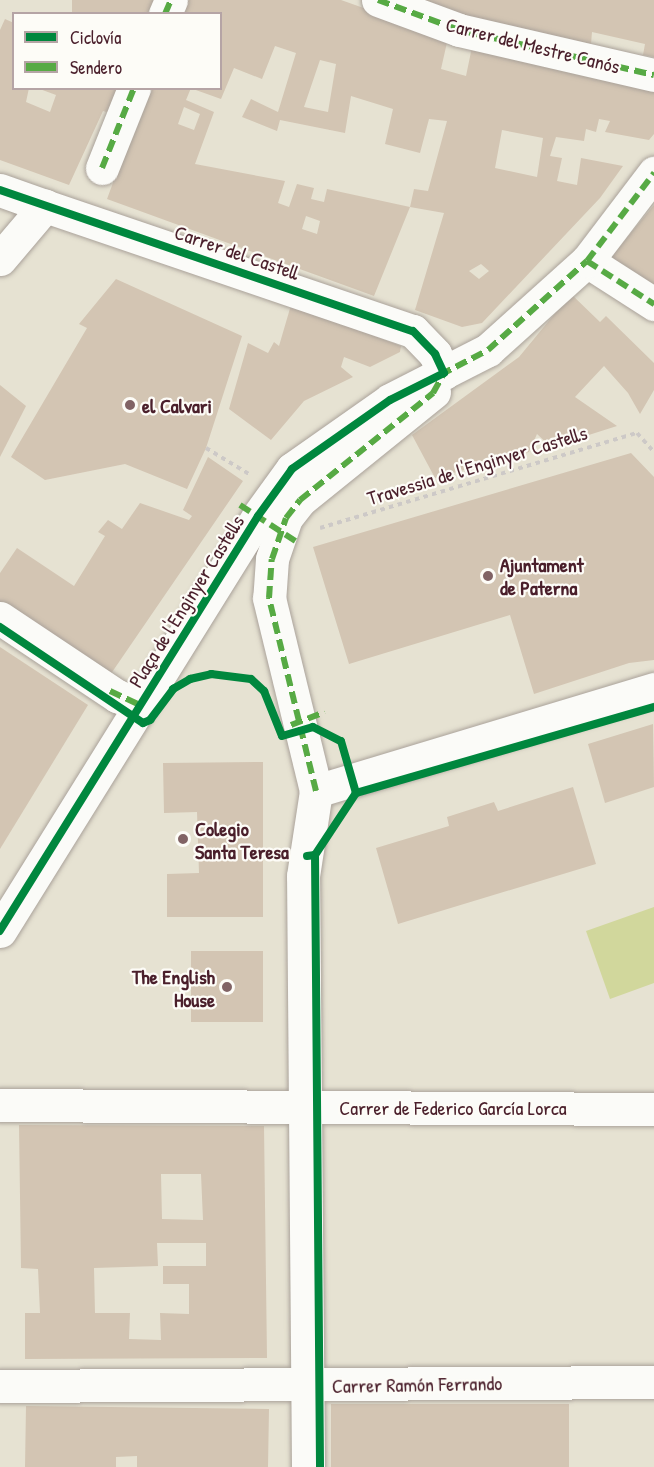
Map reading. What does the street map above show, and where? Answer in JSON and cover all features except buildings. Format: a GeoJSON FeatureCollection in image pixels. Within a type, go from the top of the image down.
{"type":"FeatureCollection","features":[{"type":"Feature","properties":{"kind":"street","name":"Carrer del Mestre Canós"},"geometry":{"type":"LineString","coordinates":[[378,0],[459,30],[654,75]]}},
{"type":"Feature","properties":{"kind":"street"},"geometry":{"type":"LineString","coordinates":[[102,168],[133,90]]}},
{"type":"Feature","properties":{"kind":"street"},"geometry":{"type":"LineString","coordinates":[[308,1467],[303,876],[316,791],[297,723],[269,598],[272,558],[281,507],[292,470],[320,446],[390,399],[488,350],[587,261],[654,173]]}},
{"type":"Feature","properties":{"kind":"street","name":"Carrer del Castell"},"geometry":{"type":"LineString","coordinates":[[0,190],[413,331],[435,354],[444,373]]}},
{"type":"Feature","properties":{"kind":"street"},"geometry":{"type":"LineString","coordinates":[[0,259],[45,206]]}},
{"type":"Feature","properties":{"kind":"street"},"geometry":{"type":"LineString","coordinates":[[587,261],[654,304]]}},
{"type":"Feature","properties":{"kind":"street","name":"Plaça de l'Enginyer Castells"},"geometry":{"type":"LineString","coordinates":[[0,931],[136,711],[281,507]]}},
{"type":"Feature","properties":{"kind":"street"},"geometry":{"type":"LineString","coordinates":[[0,618],[136,711]]}},
{"type":"Feature","properties":{"kind":"street"},"geometry":{"type":"LineString","coordinates":[[316,791],[654,689]]}},
{"type":"Feature","properties":{"kind":"street","name":"Carrer de Federico García Lorca"},"geometry":{"type":"LineString","coordinates":[[0,1105],[654,1109]]}},
{"type":"Feature","properties":{"kind":"street","name":"Carrer Ramón Ferrando"},"geometry":{"type":"LineString","coordinates":[[0,1386],[308,1386],[654,1382]]}},
{"type":"Feature","properties":{"kind":"path"},"geometry":{"type":"LineString","coordinates":[[206,448],[281,507]]}},
{"type":"Feature","properties":{"kind":"green space"},"geometry":{"type":"Polygon","coordinates":[[[654,907],[654,983],[610,999],[586,931],[654,907]]]}},
{"type":"Feature","properties":{"kind":"marked path"},"geometry":{"type":"LineString","coordinates":[[166,12],[171,0]]}},
{"type":"Feature","properties":{"kind":"marked path"},"geometry":{"type":"LineString","coordinates":[[378,0],[459,30],[654,75]]}},
{"type":"Feature","properties":{"kind":"marked path"},"geometry":{"type":"LineString","coordinates":[[102,168],[133,90]]}},
{"type":"Feature","properties":{"kind":"marked path"},"geometry":{"type":"LineString","coordinates":[[440,375],[488,350],[587,261],[654,173]]}},
{"type":"Feature","properties":{"kind":"marked path"},"geometry":{"type":"LineString","coordinates":[[587,261],[654,304]]}},
{"type":"Feature","properties":{"kind":"marked path"},"geometry":{"type":"LineString","coordinates":[[316,791],[269,598],[272,559],[286,518],[300,500],[433,393],[443,375]]}},
{"type":"Feature","properties":{"kind":"marked path"},"geometry":{"type":"LineString","coordinates":[[240,505],[300,544]]}},
{"type":"Feature","properties":{"kind":"marked path"},"geometry":{"type":"LineString","coordinates":[[110,691],[140,705]]}},
{"type":"Feature","properties":{"kind":"marked path"},"geometry":{"type":"LineString","coordinates":[[291,725],[325,712]]}},
{"type":"Feature","properties":{"kind":"cycle path"},"geometry":{"type":"LineString","coordinates":[[0,190],[413,331],[435,354],[444,373],[390,400],[292,469],[258,516],[0,931]]}},
{"type":"Feature","properties":{"kind":"cycle path"},"geometry":{"type":"LineString","coordinates":[[0,627],[143,723],[150,720],[173,689],[190,679],[211,674],[251,679],[264,691],[282,736],[313,727],[341,741],[356,793]]}},
{"type":"Feature","properties":{"kind":"cycle path"},"geometry":{"type":"LineString","coordinates":[[307,856],[315,855],[356,793],[654,707]]}},
{"type":"Feature","properties":{"kind":"cycle path"},"geometry":{"type":"LineString","coordinates":[[315,855],[320,1467]]}},
{"type":"Feature","properties":{"kind":"place","name":"el Calvari"},"geometry":{"type":"Point","coordinates":[130,405]}},
{"type":"Feature","properties":{"kind":"place","name":"Ajuntament de Paterna"},"geometry":{"type":"Point","coordinates":[488,576]}},
{"type":"Feature","properties":{"kind":"place","name":"Colegio Santa Teresa"},"geometry":{"type":"Point","coordinates":[183,839]}},
{"type":"Feature","properties":{"kind":"place","name":"The English House"},"geometry":{"type":"Point","coordinates":[227,987]}}]}
